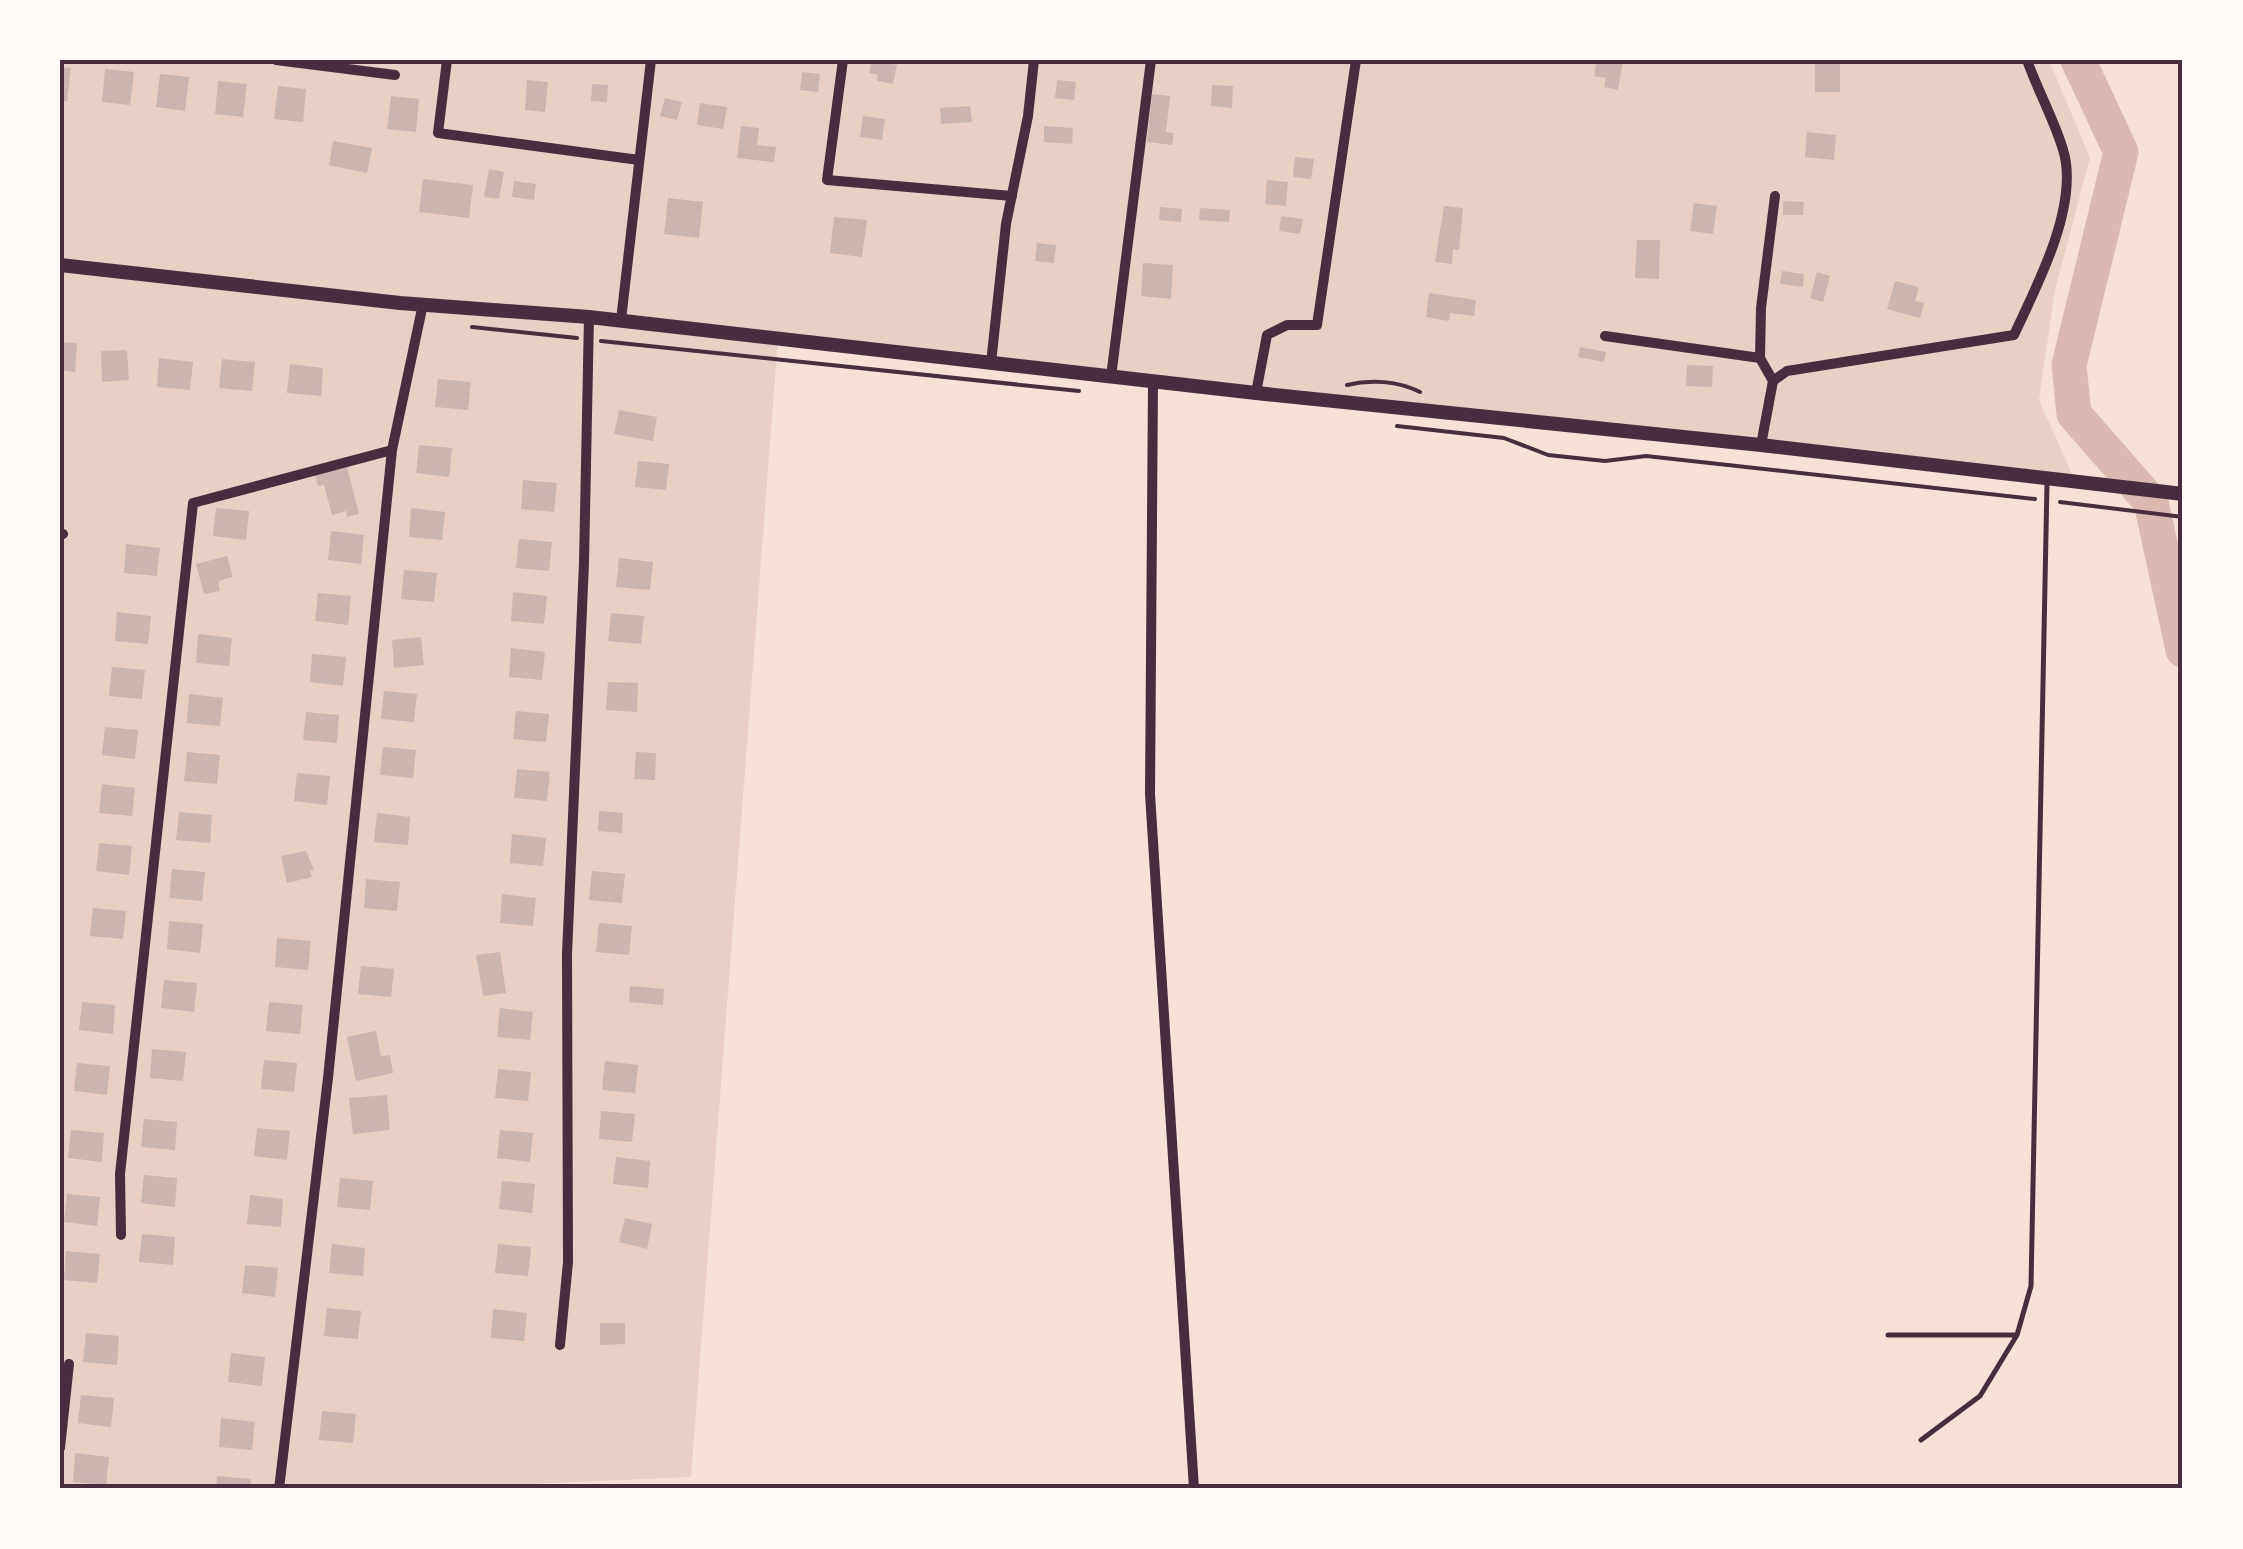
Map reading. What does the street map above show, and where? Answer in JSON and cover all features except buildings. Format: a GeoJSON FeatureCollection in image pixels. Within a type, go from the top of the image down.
{"type":"FeatureCollection","features":[{"type":"Feature","properties":{"kind":"street"},"geometry":{"type":"LineString","coordinates":[[276,60],[395,75]]}},
{"type":"Feature","properties":{"kind":"street"},"geometry":{"type":"LineString","coordinates":[[448,60],[438,134],[639,160]]}},
{"type":"Feature","properties":{"kind":"street"},"geometry":{"type":"LineString","coordinates":[[621,320],[651,60]]}},
{"type":"Feature","properties":{"kind":"street"},"geometry":{"type":"LineString","coordinates":[[843,60],[827,180],[1012,196]]}},
{"type":"Feature","properties":{"kind":"street"},"geometry":{"type":"LineString","coordinates":[[991,363],[1034,60]]}},
{"type":"Feature","properties":{"kind":"street"},"geometry":{"type":"LineString","coordinates":[[1111,377],[1151,60]]}},
{"type":"Feature","properties":{"kind":"street"},"geometry":{"type":"LineString","coordinates":[[1256,393],[1267,335],[1287,325],[1317,325],[1356,60]]}},
{"type":"Feature","properties":{"kind":"street"},"geometry":{"type":"LineString","coordinates":[[1773,381],[1787,371],[2014,335],[2064,209],[2066,162],[2027,60]]}},
{"type":"Feature","properties":{"kind":"street"},"geometry":{"type":"LineString","coordinates":[[1761,444],[1773,381],[1760,358],[1761,308],[1774,196]]}},
{"type":"Feature","properties":{"kind":"street"},"geometry":{"type":"LineString","coordinates":[[60,265],[422,304],[588,316],[2183,494]]}},
{"type":"Feature","properties":{"kind":"street"},"geometry":{"type":"LineString","coordinates":[[279,1489],[328,1078],[392,450],[422,304]]}},
{"type":"Feature","properties":{"kind":"street"},"geometry":{"type":"LineString","coordinates":[[560,1345],[568,1262],[567,954],[584,563],[588,316]]}},
{"type":"Feature","properties":{"kind":"street"},"geometry":{"type":"LineString","coordinates":[[1605,336],[1760,358]]}},
{"type":"Feature","properties":{"kind":"street"},"geometry":{"type":"LineString","coordinates":[[1153,382],[1150,794],[1194,1489]]}},
{"type":"Feature","properties":{"kind":"street"},"geometry":{"type":"LineString","coordinates":[[122,1235],[120,1174],[193,503],[392,450]]}},
{"type":"Feature","properties":{"kind":"street"},"geometry":{"type":"LineString","coordinates":[[60,1448],[69,1364]]}},
{"type":"Feature","properties":{"kind":"lane"},"geometry":{"type":"LineString","coordinates":[[1921,1440],[1980,1396],[2018,1335],[2031,1286],[2047,480]]}},
{"type":"Feature","properties":{"kind":"lane"},"geometry":{"type":"LineString","coordinates":[[1888,1335],[2018,1335]]}},
{"type":"Feature","properties":{"kind":"path"},"geometry":{"type":"LineString","coordinates":[[464,326],[1090,392]]}},
{"type":"Feature","properties":{"kind":"path"},"geometry":{"type":"LineString","coordinates":[[1386,425],[1504,438],[1548,455],[1605,461],[1646,456],[2183,516]]}},
{"type":"Feature","properties":{"kind":"shaded area"},"geometry":{"type":"Polygon","coordinates":[[[60,60],[2049,60],[2090,158],[2055,290],[2039,400],[2076,483],[778,339],[691,1477],[418,1489],[60,1489],[60,60]]]}},
{"type":"Feature","properties":{"kind":"waterway"},"geometry":{"type":"LineString","coordinates":[[2078,60],[2121,152],[2069,365],[2074,414],[2151,502],[2183,650]]}}]}
